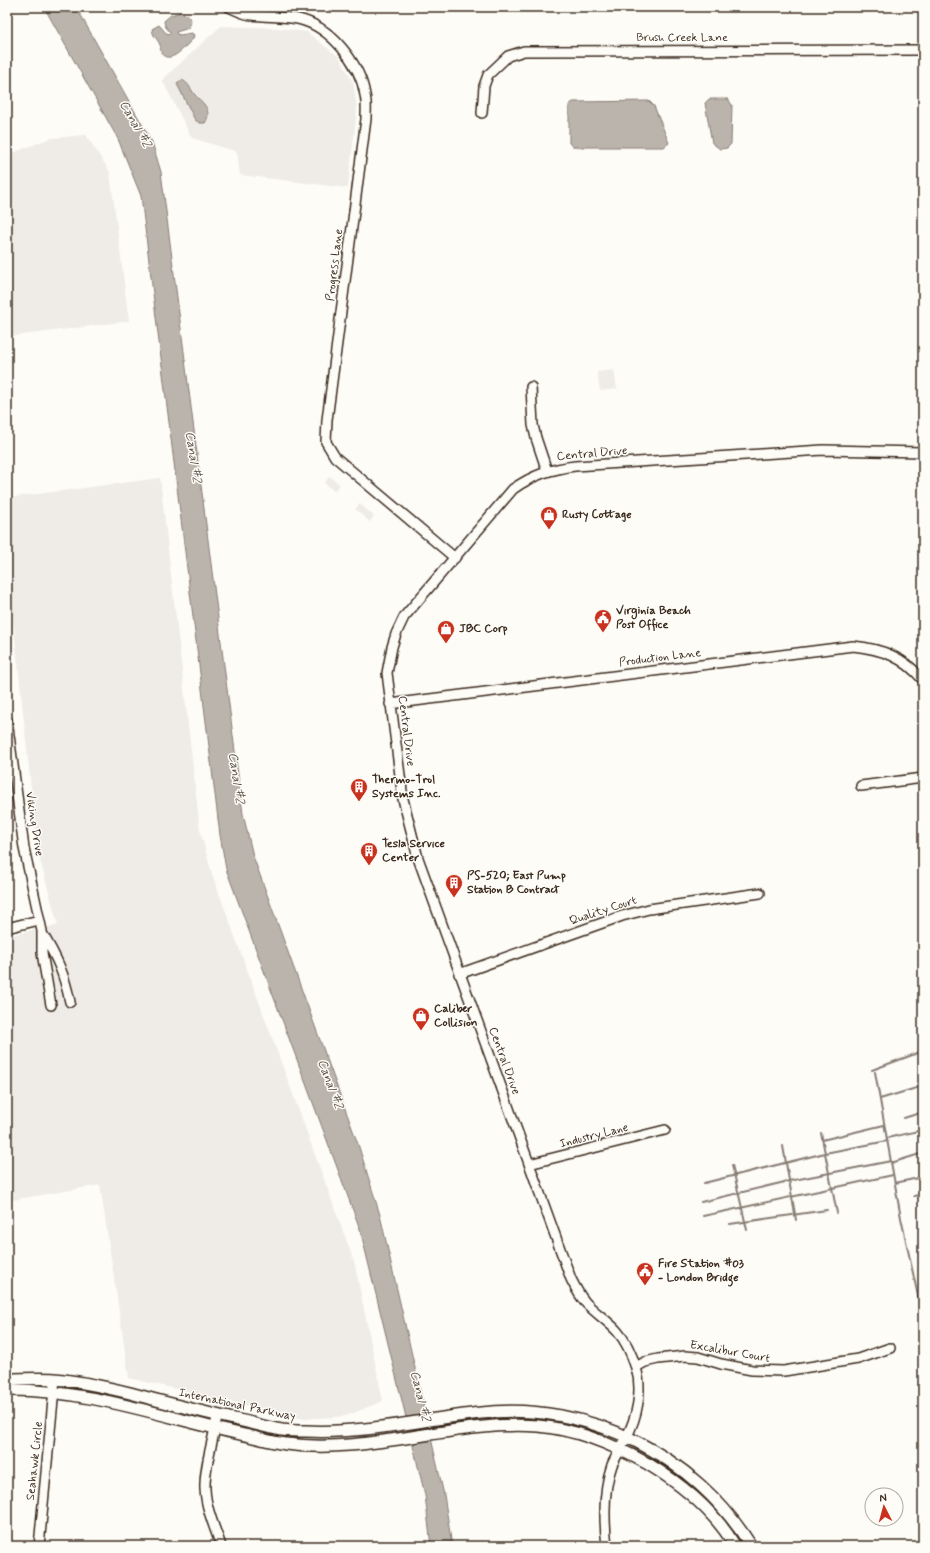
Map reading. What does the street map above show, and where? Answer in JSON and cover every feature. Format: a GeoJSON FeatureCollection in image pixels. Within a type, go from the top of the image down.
{"type":"FeatureCollection","features":[{"type":"Feature","properties":{"kind":"main road","name":"International Parkway"},"geometry":{"type":"LineString","coordinates":[[7,1379],[55,1379],[94,1384],[217,1416],[283,1430],[340,1431],[500,1411],[531,1412],[575,1418],[627,1436],[664,1458],[696,1481],[722,1506],[751,1546]]}},
{"type":"Feature","properties":{"kind":"main road"},"geometry":{"type":"LineString","coordinates":[[7,1390],[54,1392],[89,1397],[284,1444],[319,1446],[348,1445],[491,1426],[538,1426],[555,1428],[610,1444],[660,1471],[683,1488],[704,1507],[729,1536],[735,1546]]}},
{"type":"Feature","properties":{"kind":"street","name":"Progress Lane"},"geometry":{"type":"LineString","coordinates":[[229,7],[250,15],[299,19],[320,28],[335,40],[349,55],[358,72],[365,95],[366,119],[327,420],[326,442],[334,457],[455,558]]}},
{"type":"Feature","properties":{"kind":"street","name":"Brush Creek Lane"},"geometry":{"type":"LineString","coordinates":[[482,113],[484,86],[488,75],[508,56],[524,51],[923,50]]}},
{"type":"Feature","properties":{"kind":"street"},"geometry":{"type":"LineString","coordinates":[[531,387],[533,425],[547,471]]}},
{"type":"Feature","properties":{"kind":"street","name":"Central Drive"},"geometry":{"type":"LineString","coordinates":[[607,1546],[605,1500],[606,1485],[612,1464],[627,1436],[637,1408],[639,1385],[636,1367],[623,1339],[586,1303],[577,1292],[571,1279],[418,858],[403,799],[390,704],[387,673],[389,658],[396,634],[408,613],[513,489],[547,471],[575,466],[819,450],[923,452]]}},
{"type":"Feature","properties":{"kind":"street","name":"Production Lane"},"geometry":{"type":"LineString","coordinates":[[390,704],[853,646],[875,649],[899,658],[915,670],[923,680]]}},
{"type":"Feature","properties":{"kind":"street","name":"Viking Drive"},"geometry":{"type":"LineString","coordinates":[[7,720],[24,848],[42,931],[42,953],[51,1005]]}},
{"type":"Feature","properties":{"kind":"street"},"geometry":{"type":"LineString","coordinates":[[861,786],[923,778]]}},
{"type":"Feature","properties":{"kind":"street","name":"Quality Court"},"geometry":{"type":"LineString","coordinates":[[460,974],[622,916],[649,909],[760,893]]}},
{"type":"Feature","properties":{"kind":"street"},"geometry":{"type":"LineString","coordinates":[[7,928],[39,920]]}},
{"type":"Feature","properties":{"kind":"street","name":"Viking Drive"},"geometry":{"type":"LineString","coordinates":[[42,931],[58,958],[66,982],[70,1002]]}},
{"type":"Feature","properties":{"kind":"street","name":"Industry Lane"},"geometry":{"type":"LineString","coordinates":[[530,1164],[665,1130]]}},
{"type":"Feature","properties":{"kind":"street","name":"Excalibur Court"},"geometry":{"type":"LineString","coordinates":[[636,1367],[645,1362],[658,1358],[685,1356],[698,1357],[721,1364],[752,1370],[784,1371],[858,1359],[890,1348]]}},
{"type":"Feature","properties":{"kind":"street","name":"Seahawk Circle"},"geometry":{"type":"LineString","coordinates":[[39,1546],[55,1379]]}},
{"type":"Feature","properties":{"kind":"street"},"geometry":{"type":"LineString","coordinates":[[217,1416],[207,1467],[205,1489],[208,1509],[221,1546]]}},
{"type":"Feature","properties":{"kind":"shaded area"},"geometry":{"type":"Polygon","coordinates":[[[221,26],[278,28],[307,32],[339,57],[353,82],[357,109],[348,188],[240,175],[237,152],[192,138],[162,80],[221,26]]]}},
{"type":"Feature","properties":{"kind":"shaded area"},"geometry":{"type":"Polygon","coordinates":[[[86,135],[110,172],[129,321],[7,337],[7,155],[51,138],[86,135]]]}},
{"type":"Feature","properties":{"kind":"shaded area"},"geometry":{"type":"Polygon","coordinates":[[[614,370],[617,389],[600,391],[597,372],[614,370]]]}},
{"type":"Feature","properties":{"kind":"shaded area"},"geometry":{"type":"Polygon","coordinates":[[[330,476],[340,485],[334,491],[324,483],[330,476]]]}},
{"type":"Feature","properties":{"kind":"shaded area"},"geometry":{"type":"Polygon","coordinates":[[[160,478],[200,830],[212,874],[354,1261],[383,1401],[346,1416],[304,1419],[129,1378],[100,1185],[7,1201],[7,936],[58,925],[38,853],[7,562],[7,498],[160,478]]]}},
{"type":"Feature","properties":{"kind":"shaded area"},"geometry":{"type":"Polygon","coordinates":[[[360,504],[374,516],[370,522],[355,509],[360,504]]]}},
{"type":"Feature","properties":{"kind":"water","name":"Canal #2"},"geometry":{"type":"Polygon","coordinates":[[[44,7],[76,7],[152,142],[161,172],[243,814],[253,856],[359,1147],[380,1215],[444,1495],[452,1546],[431,1546],[425,1495],[360,1229],[226,869],[220,835],[141,196],[118,139],[44,7]]]}},
{"type":"Feature","properties":{"kind":"water"},"geometry":{"type":"Polygon","coordinates":[[[181,12],[188,16],[191,20],[189,28],[176,32],[180,35],[192,33],[194,35],[193,39],[177,54],[168,57],[164,56],[152,29],[159,25],[166,33],[170,34],[164,21],[171,15],[181,12]]]}},
{"type":"Feature","properties":{"kind":"water"},"geometry":{"type":"Polygon","coordinates":[[[182,80],[206,107],[208,114],[205,123],[200,123],[195,120],[177,84],[182,80]]]}},
{"type":"Feature","properties":{"kind":"water"},"geometry":{"type":"Polygon","coordinates":[[[709,99],[728,99],[732,105],[731,144],[727,148],[720,149],[712,143],[705,103],[709,99]]]}},
{"type":"Feature","properties":{"kind":"water"},"geometry":{"type":"Polygon","coordinates":[[[649,101],[654,106],[669,143],[664,147],[574,147],[569,143],[569,105],[573,102],[649,101]]]}},
{"type":"Feature","properties":{"kind":"waterway"},"geometry":{"type":"LineString","coordinates":[[872,1070],[923,1051]]}},
{"type":"Feature","properties":{"kind":"waterway"},"geometry":{"type":"LineString","coordinates":[[875,1072],[901,1218],[923,1319]]}},
{"type":"Feature","properties":{"kind":"waterway"},"geometry":{"type":"LineString","coordinates":[[880,1099],[923,1086]]}},
{"type":"Feature","properties":{"kind":"waterway"},"geometry":{"type":"LineString","coordinates":[[904,1118],[923,1112]]}},
{"type":"Feature","properties":{"kind":"waterway"},"geometry":{"type":"LineString","coordinates":[[822,1140],[884,1125]]}},
{"type":"Feature","properties":{"kind":"waterway"},"geometry":{"type":"LineString","coordinates":[[887,1138],[923,1130]]}},
{"type":"Feature","properties":{"kind":"waterway"},"geometry":{"type":"LineString","coordinates":[[821,1133],[837,1213]]}},
{"type":"Feature","properties":{"kind":"waterway"},"geometry":{"type":"LineString","coordinates":[[704,1183],[825,1153],[887,1141]]}},
{"type":"Feature","properties":{"kind":"waterway"},"geometry":{"type":"LineString","coordinates":[[783,1146],[796,1220]]}},
{"type":"Feature","properties":{"kind":"waterway"},"geometry":{"type":"LineString","coordinates":[[891,1163],[923,1153]]}},
{"type":"Feature","properties":{"kind":"waterway"},"geometry":{"type":"LineString","coordinates":[[701,1202],[789,1181],[891,1161]]}},
{"type":"Feature","properties":{"kind":"waterway"},"geometry":{"type":"LineString","coordinates":[[732,1165],[747,1230]]}},
{"type":"Feature","properties":{"kind":"waterway"},"geometry":{"type":"LineString","coordinates":[[703,1216],[893,1175]]}},
{"type":"Feature","properties":{"kind":"waterway"},"geometry":{"type":"LineString","coordinates":[[895,1183],[923,1177]]}},
{"type":"Feature","properties":{"kind":"waterway"},"geometry":{"type":"LineString","coordinates":[[914,1196],[923,1194]]}},
{"type":"Feature","properties":{"kind":"waterway"},"geometry":{"type":"LineString","coordinates":[[730,1224],[827,1210]]}},
{"type":"Feature","properties":{"kind":"place","name":"Rusty Cottage"},"geometry":{"type":"Point","coordinates":[549,530]}},
{"type":"Feature","properties":{"kind":"place","name":"Virginia Beach Post Office"},"geometry":{"type":"Point","coordinates":[603,633]}},
{"type":"Feature","properties":{"kind":"place","name":"JBC Corp"},"geometry":{"type":"Point","coordinates":[446,644]}},
{"type":"Feature","properties":{"kind":"place","name":"Thermo-Trol Systems Inc."},"geometry":{"type":"Point","coordinates":[359,802]}},
{"type":"Feature","properties":{"kind":"place","name":"Tesla Service Center"},"geometry":{"type":"Point","coordinates":[369,866]}},
{"type":"Feature","properties":{"kind":"place","name":"PS-520; East Pump Station B Contract"},"geometry":{"type":"Point","coordinates":[454,898]}},
{"type":"Feature","properties":{"kind":"place","name":"Caliber Collision"},"geometry":{"type":"Point","coordinates":[421,1031]}},
{"type":"Feature","properties":{"kind":"place","name":"Fire Station #03 - London Bridge"},"geometry":{"type":"Point","coordinates":[645,1286]}}]}
